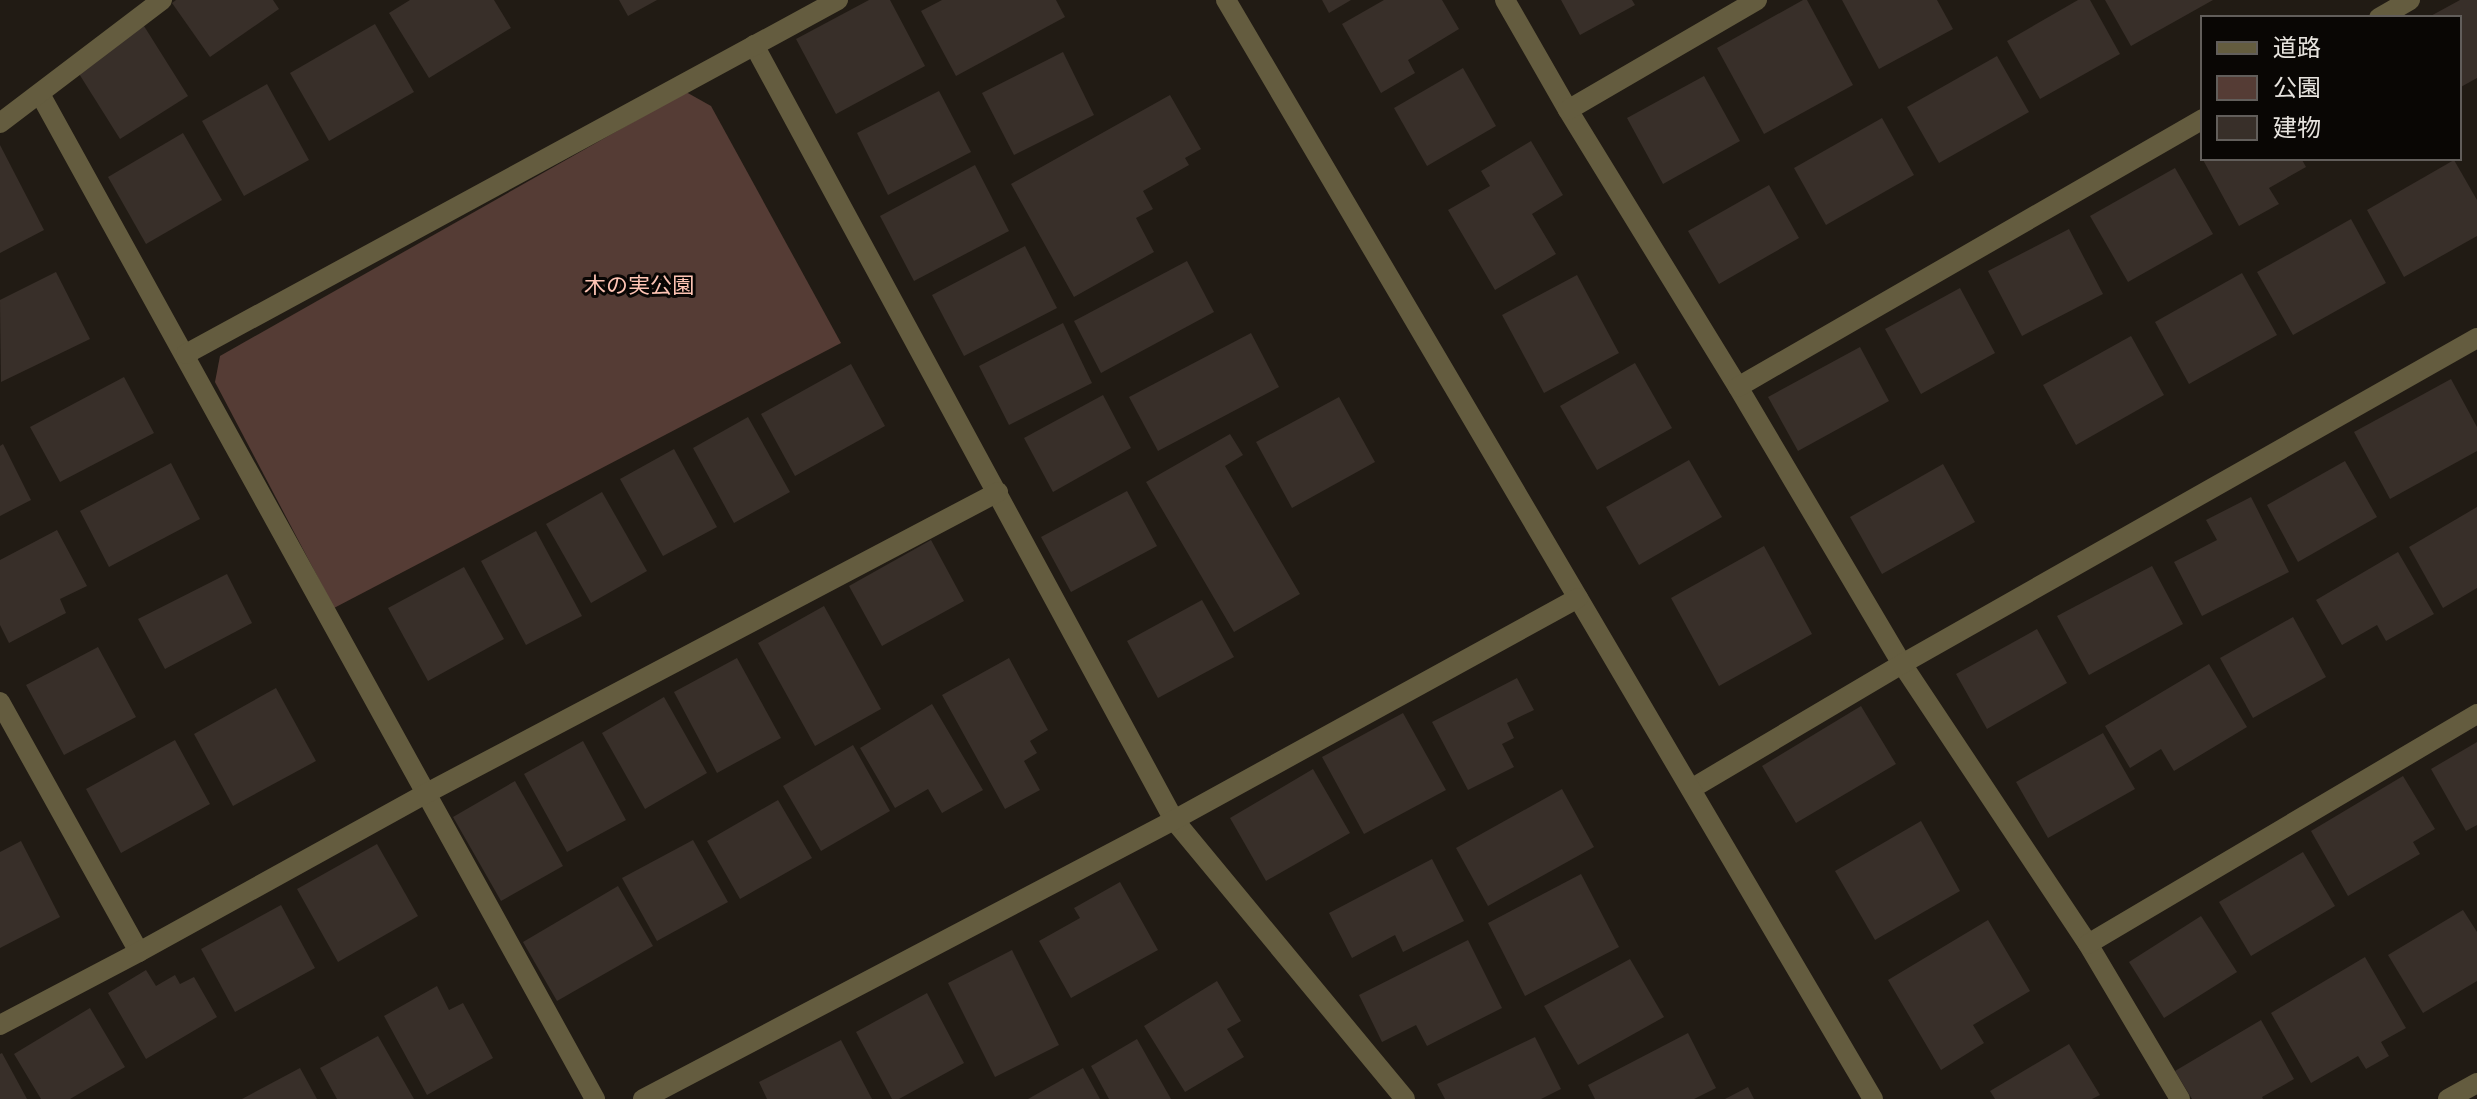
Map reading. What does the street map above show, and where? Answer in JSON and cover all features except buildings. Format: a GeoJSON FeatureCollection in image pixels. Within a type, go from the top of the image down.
{"type":"FeatureCollection","features":[{"type":"Feature","properties":{"kind":"street"},"geometry":{"type":"LineString","coordinates":[[0,123],[162,0]]}},
{"type":"Feature","properties":{"kind":"street"},"geometry":{"type":"LineString","coordinates":[[186,354],[838,0]]}},
{"type":"Feature","properties":{"kind":"street"},"geometry":{"type":"LineString","coordinates":[[1226,0],[1873,1099]]}},
{"type":"Feature","properties":{"kind":"street"},"geometry":{"type":"LineString","coordinates":[[1505,0],[1902,664],[2088,944],[2180,1099]]}},
{"type":"Feature","properties":{"kind":"street"},"geometry":{"type":"LineString","coordinates":[[1568,110],[1757,0]]}},
{"type":"Feature","properties":{"kind":"street"},"geometry":{"type":"LineString","coordinates":[[2382,16],[2410,0]]}},
{"type":"Feature","properties":{"kind":"street"},"geometry":{"type":"LineString","coordinates":[[754,45],[1174,820],[1405,1099]]}},
{"type":"Feature","properties":{"kind":"street"},"geometry":{"type":"LineString","coordinates":[[40,94],[595,1099]]}},
{"type":"Feature","properties":{"kind":"street"},"geometry":{"type":"LineString","coordinates":[[1738,387],[2201,120]]}},
{"type":"Feature","properties":{"kind":"street"},"geometry":{"type":"LineString","coordinates":[[1691,789],[1902,664],[2477,338]]}},
{"type":"Feature","properties":{"kind":"street"},"geometry":{"type":"LineString","coordinates":[[0,1025],[425,794],[998,492]]}},
{"type":"Feature","properties":{"kind":"street"},"geometry":{"type":"LineString","coordinates":[[643,1099],[1174,820],[1578,598]]}},
{"type":"Feature","properties":{"kind":"street"},"geometry":{"type":"LineString","coordinates":[[0,702],[139,952]]}},
{"type":"Feature","properties":{"kind":"street"},"geometry":{"type":"LineString","coordinates":[[2088,944],[2477,714]]}},
{"type":"Feature","properties":{"kind":"street"},"geometry":{"type":"LineString","coordinates":[[2448,1099],[2477,1083]]}},
{"type":"Feature","properties":{"kind":"green space","name":"木の実公園"},"geometry":{"type":"Polygon","coordinates":[[[686,92],[711,106],[841,343],[334,608],[215,382],[220,356],[686,92]]]}}]}
